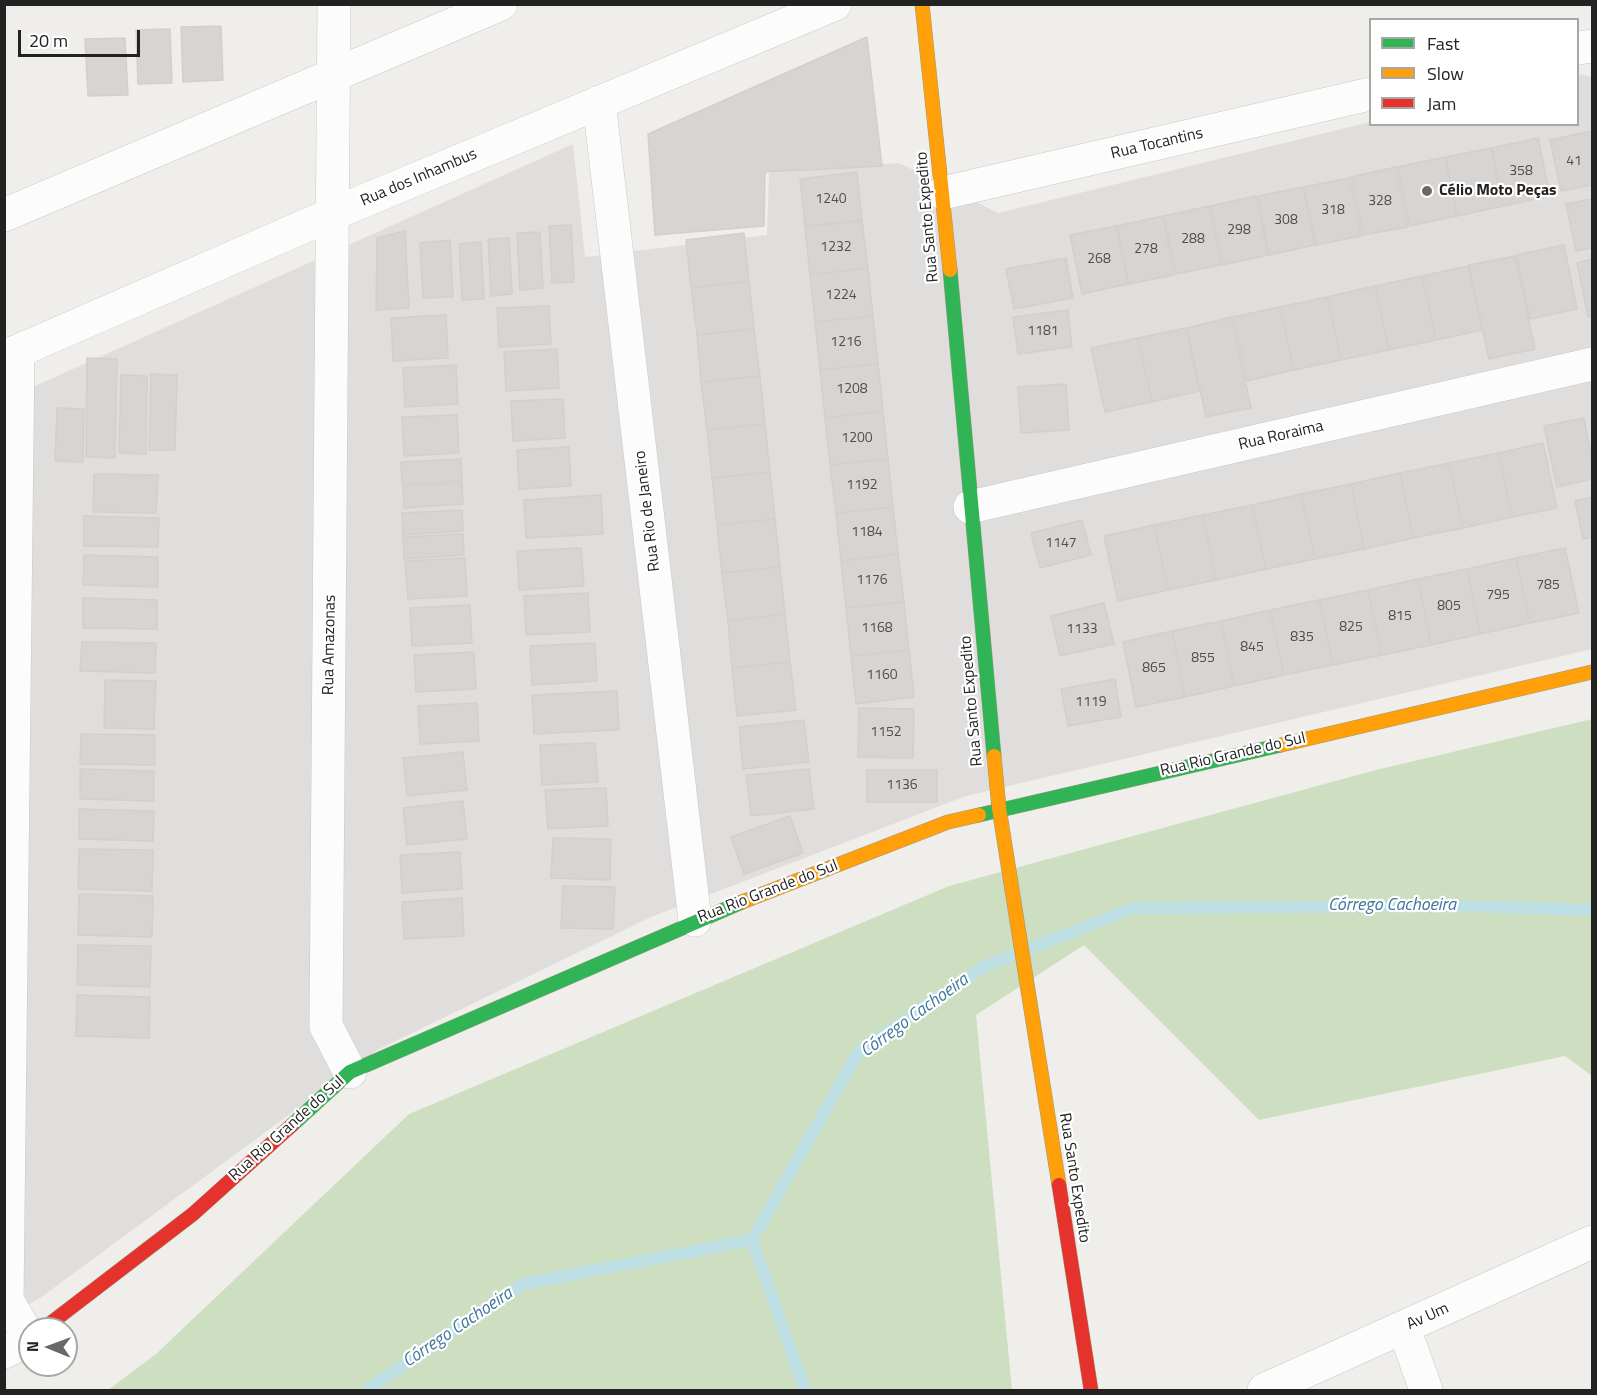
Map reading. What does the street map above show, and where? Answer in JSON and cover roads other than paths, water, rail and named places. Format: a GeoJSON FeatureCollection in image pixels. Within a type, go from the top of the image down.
{"type":"FeatureCollection","features":[{"type":"Feature","properties":{"kind":"street","name":"Rua Amazonas"},"geometry":{"type":"LineString","coordinates":[[334,4],[326,1026],[350,1072]]}},
{"type":"Feature","properties":{"kind":"street"},"geometry":{"type":"LineString","coordinates":[[4,215],[501,4]]}},
{"type":"Feature","properties":{"kind":"street","name":"Rua dos Inhambus"},"geometry":{"type":"LineString","coordinates":[[11,354],[334,213],[836,4]]}},
{"type":"Feature","properties":{"kind":"street","name":"Rua Santo Expedito"},"geometry":{"type":"LineString","coordinates":[[922,4],[943,194],[999,808],[1091,1390]]}},
{"type":"Feature","properties":{"kind":"street","name":"Rua Tocantins"},"geometry":{"type":"LineString","coordinates":[[943,194],[1369,94]]}},
{"type":"Feature","properties":{"kind":"street","name":"Rua Rio de Janeiro"},"geometry":{"type":"LineString","coordinates":[[599,102],[695,920]]}},
{"type":"Feature","properties":{"kind":"street"},"geometry":{"type":"LineString","coordinates":[[11,354],[7,1300],[18,1319]]}},
{"type":"Feature","properties":{"kind":"street","name":"Rua Roraima"},"geometry":{"type":"LineString","coordinates":[[970,507],[1593,364]]}},
{"type":"Feature","properties":{"kind":"street","name":"Rua Rio Grande do Sul"},"geometry":{"type":"LineString","coordinates":[[59,1317],[193,1214],[350,1072],[695,920],[948,822],[999,808],[1593,672]]}},
{"type":"Feature","properties":{"kind":"street","name":"Av Um"},"geometry":{"type":"LineString","coordinates":[[1264,1390],[1593,1242]]}},
{"type":"Feature","properties":{"kind":"street"},"geometry":{"type":"LineString","coordinates":[[1404,1328],[1426,1390]]}},
{"type":"Feature","properties":{"kind":"street"},"geometry":{"type":"LineString","coordinates":[[4,1352],[18,1345]]}},
{"type":"Feature","properties":{"kind":"waterway","name":"Córrego Cachoeira"},"geometry":{"type":"LineString","coordinates":[[367,1390],[523,1284],[752,1240],[859,1051],[985,966],[1133,908],[1466,906],[1592,910]]}},
{"type":"Feature","properties":{"kind":"waterway"},"geometry":{"type":"LineString","coordinates":[[752,1240],[805,1390]]}},
{"type":"Feature","properties":{"kind":"place","name":"Célio Moto Peças"},"geometry":{"type":"Point","coordinates":[1427,191]}}]}
